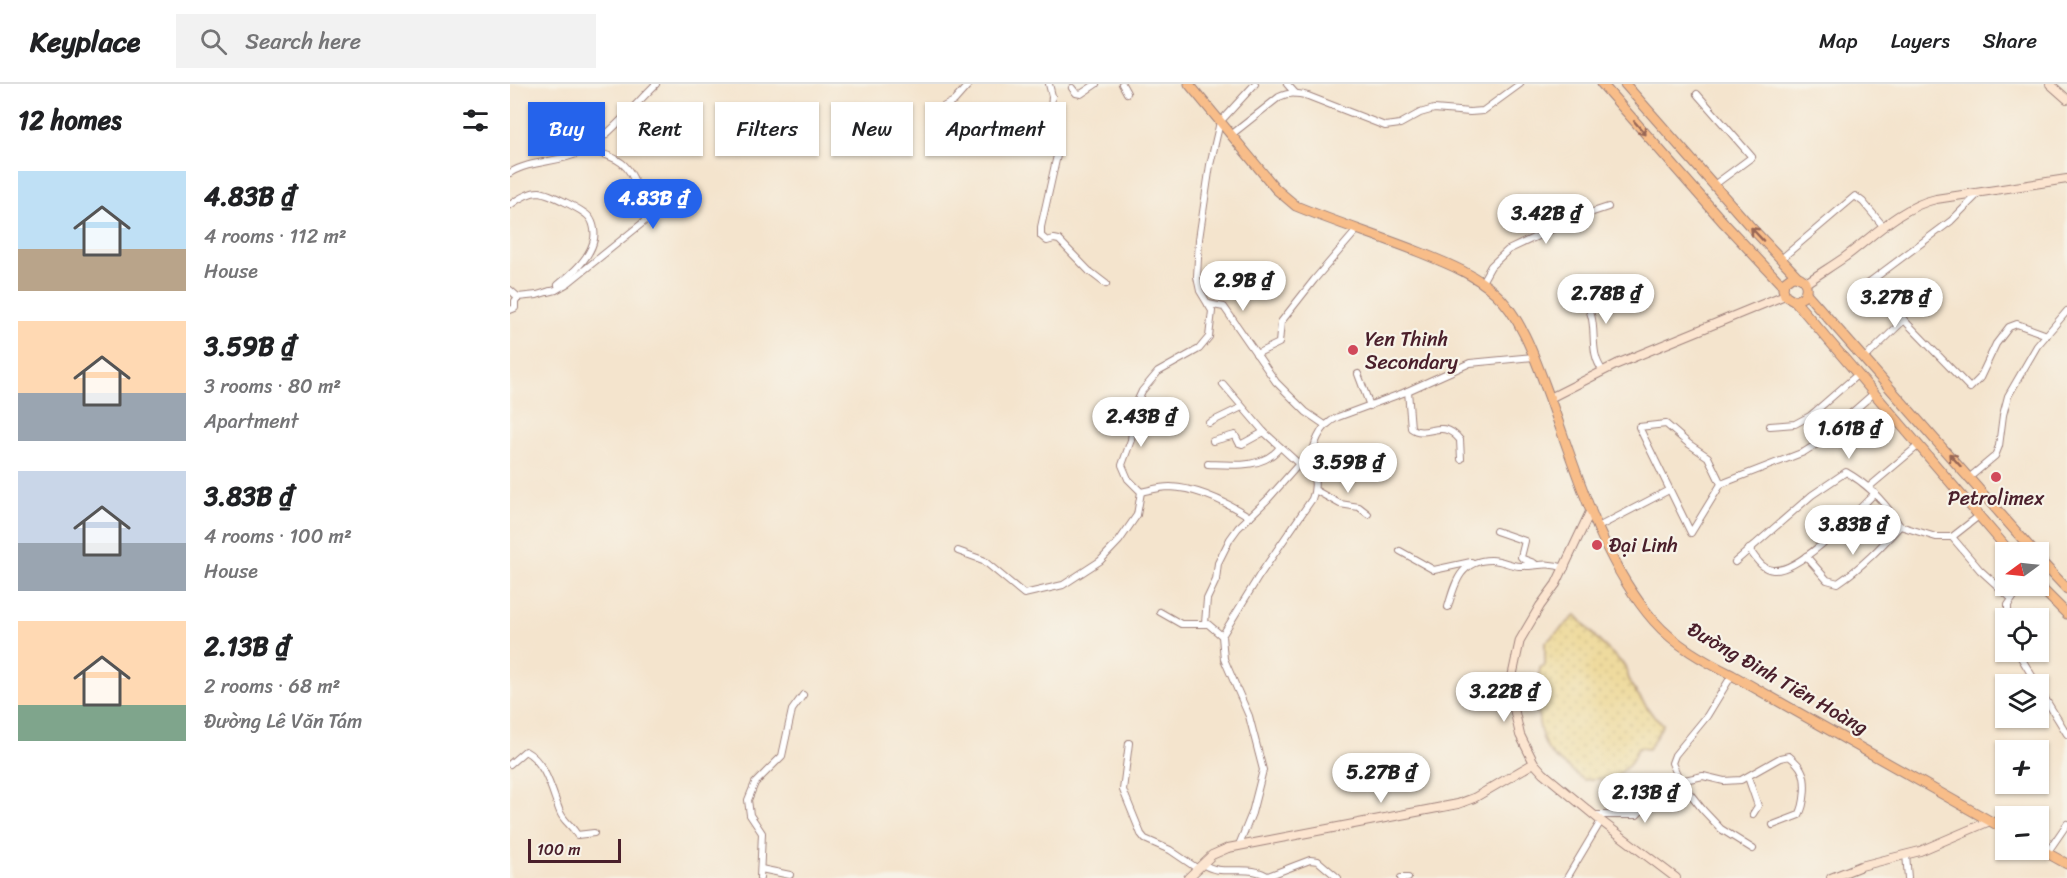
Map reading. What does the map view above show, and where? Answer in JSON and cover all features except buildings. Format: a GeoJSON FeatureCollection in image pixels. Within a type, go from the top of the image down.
{"type":"FeatureCollection","features":[{"type":"Feature","properties":{"kind":"main road","name":"Đường Đinh Tiên Hoàng"},"geometry":{"type":"LineString","coordinates":[[1189,84],[1276,189],[1296,206],[1447,263],[1482,282],[1497,294],[1508,307],[1534,357],[1598,527],[1620,572],[1655,622],[1703,660],[1995,824]]}},
{"type":"Feature","properties":{"kind":"main road"},"geometry":{"type":"LineString","coordinates":[[1602,84],[1789,299],[1795,301],[2002,542]]}},
{"type":"Feature","properties":{"kind":"main road"},"geometry":{"type":"LineString","coordinates":[[1617,102],[1627,87],[1781,259],[1806,283],[1806,293],[1800,300],[1795,301]]}},
{"type":"Feature","properties":{"kind":"main road"},"geometry":{"type":"LineString","coordinates":[[1784,291],[1788,278],[1797,276]]}},
{"type":"Feature","properties":{"kind":"main road"},"geometry":{"type":"LineString","coordinates":[[1806,293],[2025,542]]}},
{"type":"Feature","properties":{"kind":"main road"},"geometry":{"type":"LineString","coordinates":[[1956,488],[1970,477]]}},
{"type":"Feature","properties":{"kind":"main road"},"geometry":{"type":"LineString","coordinates":[[2049,572],[2067,589]]}},
{"type":"Feature","properties":{"kind":"main road"},"geometry":{"type":"LineString","coordinates":[[2049,596],[2067,614]]}},
{"type":"Feature","properties":{"kind":"main road"},"geometry":{"type":"LineString","coordinates":[[2049,854],[2067,864]]}},
{"type":"Feature","properties":{"kind":"street"},"geometry":{"type":"LineString","coordinates":[[605,132],[656,84]]}},
{"type":"Feature","properties":{"kind":"street"},"geometry":{"type":"LineString","coordinates":[[952,102],[969,84]]}},
{"type":"Feature","properties":{"kind":"street"},"geometry":{"type":"LineString","coordinates":[[1049,84],[1052,96],[1049,130],[1057,143],[1058,150],[1041,236],[1047,240],[1059,240],[1089,271],[1106,284]]}},
{"type":"Feature","properties":{"kind":"street"},"geometry":{"type":"LineString","coordinates":[[1072,88],[1078,94],[1096,84]]}},
{"type":"Feature","properties":{"kind":"street"},"geometry":{"type":"LineString","coordinates":[[1122,84],[1127,93]]}},
{"type":"Feature","properties":{"kind":"street"},"geometry":{"type":"LineString","coordinates":[[1141,492],[1128,479],[1122,465],[1131,440],[1135,406],[1142,391],[1158,372],[1184,359],[1205,343],[1209,337],[1212,317],[1198,284],[1198,258],[1210,165],[1220,122],[1255,84]]}},
{"type":"Feature","properties":{"kind":"street"},"geometry":{"type":"LineString","coordinates":[[1287,84],[1295,93]]}},
{"type":"Feature","properties":{"kind":"street"},"geometry":{"type":"LineString","coordinates":[[1231,135],[1279,98],[1295,93],[1385,126],[1400,124],[1420,113],[1434,109],[1483,111],[1520,84]]}},
{"type":"Feature","properties":{"kind":"street"},"geometry":{"type":"LineString","coordinates":[[2050,84],[2067,99]]}},
{"type":"Feature","properties":{"kind":"street"},"geometry":{"type":"LineString","coordinates":[[1696,94],[1752,157],[1714,185]]}},
{"type":"Feature","properties":{"kind":"street"},"geometry":{"type":"LineString","coordinates":[[510,310],[515,308],[515,301],[518,297],[556,290],[568,283],[645,221],[645,213],[635,180],[625,164],[605,155]]}},
{"type":"Feature","properties":{"kind":"street"},"geometry":{"type":"LineString","coordinates":[[510,173],[571,156]]}},
{"type":"Feature","properties":{"kind":"street"},"geometry":{"type":"LineString","coordinates":[[1806,283],[1901,214],[1929,200],[2067,179]]}},
{"type":"Feature","properties":{"kind":"street"},"geometry":{"type":"LineString","coordinates":[[510,205],[528,194],[547,193],[588,216],[593,226],[594,242],[590,251],[577,267],[548,292]]}},
{"type":"Feature","properties":{"kind":"street"},"geometry":{"type":"LineString","coordinates":[[1979,193],[1951,221],[1869,283],[1970,388],[1980,378],[1996,344],[2009,327],[2017,324],[2048,335]]}},
{"type":"Feature","properties":{"kind":"street"},"geometry":{"type":"LineString","coordinates":[[1781,259],[1855,196],[1884,227]]}},
{"type":"Feature","properties":{"kind":"street"},"geometry":{"type":"LineString","coordinates":[[1482,282],[1497,259],[1508,250],[1578,217],[1608,207]]}},
{"type":"Feature","properties":{"kind":"street"},"geometry":{"type":"LineString","coordinates":[[1256,354],[1279,343],[1281,322],[1357,230]]}},
{"type":"Feature","properties":{"kind":"street"},"geometry":{"type":"LineString","coordinates":[[510,290],[518,297]]}},
{"type":"Feature","properties":{"kind":"street"},"geometry":{"type":"LineString","coordinates":[[1550,398],[1603,370],[1784,291]]}},
{"type":"Feature","properties":{"kind":"street"},"geometry":{"type":"LineString","coordinates":[[1581,298],[1589,306],[1592,314],[1595,354],[1603,370]]}},
{"type":"Feature","properties":{"kind":"street"},"geometry":{"type":"LineString","coordinates":[[1208,304],[1224,307],[1276,382],[1306,412],[1325,425]]}},
{"type":"Feature","properties":{"kind":"street"},"geometry":{"type":"LineString","coordinates":[[1970,477],[1995,456],[1999,447],[2008,396],[2027,361],[2067,311]]}},
{"type":"Feature","properties":{"kind":"street"},"geometry":{"type":"LineString","coordinates":[[1864,359],[1904,320]]}},
{"type":"Feature","properties":{"kind":"street"},"geometry":{"type":"LineString","coordinates":[[1239,845],[1263,771],[1249,716],[1224,659],[1222,636],[1259,576],[1312,499],[1315,490],[1311,458],[1313,447],[1325,425],[1338,417],[1408,391],[1470,363],[1534,357]]}},
{"type":"Feature","properties":{"kind":"street"},"geometry":{"type":"LineString","coordinates":[[1358,374],[1370,406]]}},
{"type":"Feature","properties":{"kind":"street"},"geometry":{"type":"LineString","coordinates":[[1770,426],[1795,424],[1810,416],[1857,375]]}},
{"type":"Feature","properties":{"kind":"street"},"geometry":{"type":"LineString","coordinates":[[1223,384],[1264,432],[1299,464]]}},
{"type":"Feature","properties":{"kind":"street"},"geometry":{"type":"LineString","coordinates":[[1408,391],[1411,428],[1421,432],[1440,428],[1454,434],[1460,440],[1461,459]]}},
{"type":"Feature","properties":{"kind":"street"},"geometry":{"type":"LineString","coordinates":[[1721,484],[1708,457],[1666,424],[1639,427],[1691,533],[1721,484],[1804,452],[1873,394]]}},
{"type":"Feature","properties":{"kind":"street"},"geometry":{"type":"LineString","coordinates":[[1209,423],[1242,406]]}},
{"type":"Feature","properties":{"kind":"street"},"geometry":{"type":"LineString","coordinates":[[1213,441],[1236,435],[1239,443],[1242,444],[1264,432]]}},
{"type":"Feature","properties":{"kind":"street"},"geometry":{"type":"LineString","coordinates":[[1869,487],[1919,445]]}},
{"type":"Feature","properties":{"kind":"street"},"geometry":{"type":"LineString","coordinates":[[1208,464],[1235,465],[1261,461],[1270,458],[1280,447]]}},
{"type":"Feature","properties":{"kind":"street"},"geometry":{"type":"LineString","coordinates":[[1205,623],[1207,599],[1216,580],[1218,562],[1238,528],[1299,464],[1311,458]]}},
{"type":"Feature","properties":{"kind":"street"},"geometry":{"type":"LineString","coordinates":[[1735,562],[1812,495],[1846,472],[1869,487],[1890,509],[1900,526],[1936,537],[1952,537],[1980,515]]}},
{"type":"Feature","properties":{"kind":"street"},"geometry":{"type":"LineString","coordinates":[[1141,492],[1167,487],[1185,490],[1213,497],[1250,517]]}},
{"type":"Feature","properties":{"kind":"street"},"geometry":{"type":"LineString","coordinates":[[1315,490],[1340,504],[1359,507],[1368,514]]}},
{"type":"Feature","properties":{"kind":"street"},"geometry":{"type":"LineString","coordinates":[[1598,527],[1669,490]]}},
{"type":"Feature","properties":{"kind":"street"},"geometry":{"type":"LineString","coordinates":[[958,551],[983,560],[1024,594],[1063,585],[1100,561],[1119,542],[1137,515],[1141,492]]}},
{"type":"Feature","properties":{"kind":"street"},"geometry":{"type":"LineString","coordinates":[[1749,549],[1761,565],[1770,570],[1784,568],[1824,543],[1875,493]]}},
{"type":"Feature","properties":{"kind":"street"},"geometry":{"type":"LineString","coordinates":[[1591,510],[1557,584],[1539,606],[1520,640],[1512,677],[1513,704],[1520,735],[1534,764],[1597,818],[1676,878]]}},
{"type":"Feature","properties":{"kind":"street"},"geometry":{"type":"LineString","coordinates":[[1806,556],[1827,580],[1838,583],[1884,544],[1900,526]]}},
{"type":"Feature","properties":{"kind":"street"},"geometry":{"type":"LineString","coordinates":[[1496,531],[1525,541],[1521,557],[1538,564]]}},
{"type":"Feature","properties":{"kind":"street"},"geometry":{"type":"LineString","coordinates":[[1952,537],[1980,570],[2012,599]]}},
{"type":"Feature","properties":{"kind":"street"},"geometry":{"type":"LineString","coordinates":[[1400,551],[1434,570],[1490,560],[1521,566],[1547,563],[1565,568]]}},
{"type":"Feature","properties":{"kind":"street"},"geometry":{"type":"LineString","coordinates":[[1448,606],[1459,576],[1467,566],[1477,562]]}},
{"type":"Feature","properties":{"kind":"street"},"geometry":{"type":"LineString","coordinates":[[2008,608],[2014,596]]}},
{"type":"Feature","properties":{"kind":"street"},"geometry":{"type":"LineString","coordinates":[[1160,612],[1181,624],[1205,623],[1222,636]]}},
{"type":"Feature","properties":{"kind":"street"},"geometry":{"type":"LineString","coordinates":[[1732,675],[1707,716],[1674,757],[1674,770],[1702,810],[1721,829],[1753,849]]}},
{"type":"Feature","properties":{"kind":"street"},"geometry":{"type":"LineString","coordinates":[[760,878],[762,833],[750,815],[748,800],[755,783],[782,756],[792,710],[803,695]]}},
{"type":"Feature","properties":{"kind":"street"},"geometry":{"type":"LineString","coordinates":[[2049,704],[2067,734]]}},
{"type":"Feature","properties":{"kind":"street"},"geometry":{"type":"LineString","coordinates":[[1129,743],[1123,790],[1141,834],[1146,839],[1200,867],[1217,872],[1255,872],[1269,877],[1315,860],[1338,878]]}},
{"type":"Feature","properties":{"kind":"street"},"geometry":{"type":"LineString","coordinates":[[510,764],[525,751],[534,755],[556,796],[561,815],[573,827],[577,836],[594,833]]}},
{"type":"Feature","properties":{"kind":"street"},"geometry":{"type":"LineString","coordinates":[[1597,818],[1637,815],[1659,791],[1680,781],[1703,776],[1724,781],[1741,780],[1780,758],[1789,756],[1802,770],[1804,776],[1803,806],[1800,813],[1773,825]]}},
{"type":"Feature","properties":{"kind":"street"},"geometry":{"type":"LineString","coordinates":[[1188,878],[1212,855],[1228,848],[1458,804],[1474,798],[1534,764]]}},
{"type":"Feature","properties":{"kind":"street"},"geometry":{"type":"LineString","coordinates":[[1748,777],[1758,806],[1753,814]]}},
{"type":"Feature","properties":{"kind":"street"},"geometry":{"type":"LineString","coordinates":[[1567,878],[1597,818]]}},
{"type":"Feature","properties":{"kind":"street"},"geometry":{"type":"LineString","coordinates":[[1831,878],[1861,866],[1920,850],[1990,821]]}},
{"type":"Feature","properties":{"kind":"street"},"geometry":{"type":"LineString","coordinates":[[2049,844],[2067,824]]}},
{"type":"Feature","properties":{"kind":"street"},"geometry":{"type":"LineString","coordinates":[[1906,854],[1908,878]]}},
{"type":"Feature","properties":{"kind":"street"},"geometry":{"type":"LineString","coordinates":[[761,869],[790,875]]}},
{"type":"Feature","properties":{"kind":"street"},"geometry":{"type":"LineString","coordinates":[[1401,878],[1408,878]]}},
{"type":"Feature","properties":{"kind":"sand"},"geometry":{"type":"Polygon","coordinates":[[[1576,615],[1625,666],[1631,685],[1652,714],[1663,724],[1649,749],[1638,748],[1630,764],[1615,778],[1584,780],[1551,754],[1540,731],[1538,688],[1540,667],[1545,665],[1545,643],[1576,615]]]}},
{"type":"Feature","properties":{"kind":"place","name":"Yen Thinh Secondary"},"geometry":{"type":"Point","coordinates":[1353,350]}},
{"type":"Feature","properties":{"kind":"place","name":"Petrolimex"},"geometry":{"type":"Point","coordinates":[1996,477]}},
{"type":"Feature","properties":{"kind":"place","name":"Đại Linh"},"geometry":{"type":"Point","coordinates":[1597,545]}}]}
